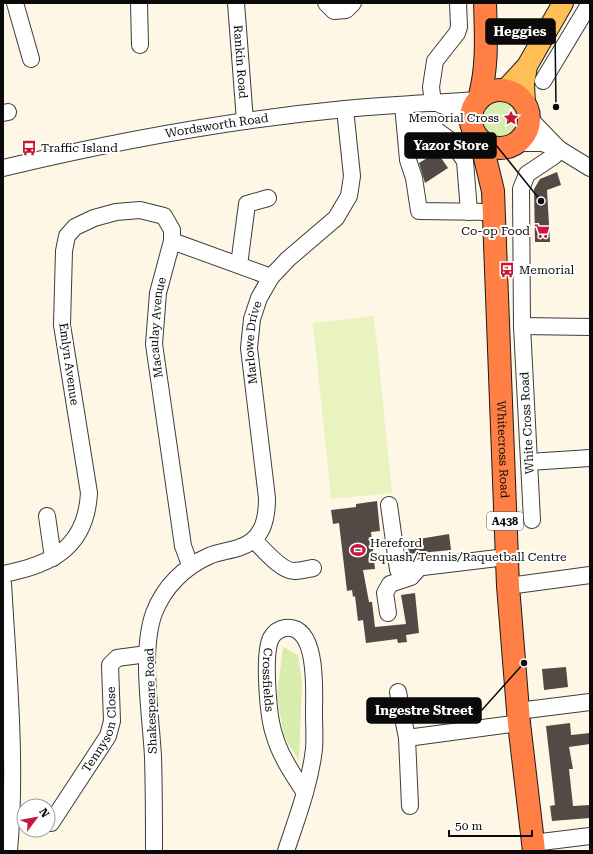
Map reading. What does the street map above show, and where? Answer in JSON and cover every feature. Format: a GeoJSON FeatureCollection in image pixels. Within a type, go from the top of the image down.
{"type":"FeatureCollection","features":[{"type":"Feature","properties":{"kind":"highway","name":"A438"},"geometry":{"type":"LineString","coordinates":[[476,133],[471,115],[479,100],[484,81],[487,56],[485,3]]}},
{"type":"Feature","properties":{"kind":"highway","name":"A438"},"geometry":{"type":"LineString","coordinates":[[487,56],[492,75],[503,90],[514,94],[527,111],[527,132],[514,145]]}},
{"type":"Feature","properties":{"kind":"highway"},"geometry":{"type":"LineString","coordinates":[[479,100],[490,92],[503,90]]}},
{"type":"Feature","properties":{"kind":"highway"},"geometry":{"type":"LineString","coordinates":[[476,133],[494,148],[514,145]]}},
{"type":"Feature","properties":{"kind":"highway","name":"Whitecross Road"},"geometry":{"type":"LineString","coordinates":[[476,133],[492,191],[506,557],[518,717],[534,847]]}},
{"type":"Feature","properties":{"kind":"highway","name":"Whitecross Road"},"geometry":{"type":"LineString","coordinates":[[492,191],[500,169],[514,145]]}},
{"type":"Feature","properties":{"kind":"main road"},"geometry":{"type":"LineString","coordinates":[[503,90],[527,66],[563,3]]}},
{"type":"Feature","properties":{"kind":"main road"},"geometry":{"type":"LineString","coordinates":[[527,66],[524,84],[527,111]]}},
{"type":"Feature","properties":{"kind":"street"},"geometry":{"type":"LineString","coordinates":[[15,3],[31,59]]}},
{"type":"Feature","properties":{"kind":"street"},"geometry":{"type":"LineString","coordinates":[[139,3],[140,45]]}},
{"type":"Feature","properties":{"kind":"street","name":"Rankin Road"},"geometry":{"type":"LineString","coordinates":[[236,3],[245,121]]}},
{"type":"Feature","properties":{"kind":"street"},"geometry":{"type":"LineString","coordinates":[[326,3],[334,11],[346,10],[353,3]]}},
{"type":"Feature","properties":{"kind":"street"},"geometry":{"type":"LineString","coordinates":[[433,103],[432,74],[435,61],[457,33],[459,27],[458,3]]}},
{"type":"Feature","properties":{"kind":"street"},"geometry":{"type":"LineString","coordinates":[[543,81],[590,3]]}},
{"type":"Feature","properties":{"kind":"street","name":"Wordsworth Road"},"geometry":{"type":"LineString","coordinates":[[3,168],[87,148],[245,121],[345,109],[479,100]]}},
{"type":"Feature","properties":{"kind":"street","name":"Wordsworth Road"},"geometry":{"type":"LineString","coordinates":[[433,103],[452,108],[461,113],[476,133]]}},
{"type":"Feature","properties":{"kind":"street"},"geometry":{"type":"LineString","coordinates":[[403,105],[408,160],[414,178],[419,210],[493,212]]}},
{"type":"Feature","properties":{"kind":"street","name":"Marlowe Drive"},"geometry":{"type":"LineString","coordinates":[[254,540],[264,527],[267,514],[267,498],[249,348],[252,319],[259,298],[271,277],[288,259],[336,218],[349,196],[352,176],[345,109]]}},
{"type":"Feature","properties":{"kind":"street"},"geometry":{"type":"LineString","coordinates":[[527,111],[559,149]]}},
{"type":"Feature","properties":{"kind":"street"},"geometry":{"type":"LineString","coordinates":[[406,132],[436,130],[451,140],[465,161],[469,212]]}},
{"type":"Feature","properties":{"kind":"street"},"geometry":{"type":"LineString","coordinates":[[514,145],[542,143],[559,149],[590,168]]}},
{"type":"Feature","properties":{"kind":"street","name":"White Cross Road"},"geometry":{"type":"LineString","coordinates":[[532,520],[522,326],[521,189],[527,174],[554,156],[559,149]]}},
{"type":"Feature","properties":{"kind":"street"},"geometry":{"type":"LineString","coordinates":[[239,265],[246,204],[268,198]]}},
{"type":"Feature","properties":{"kind":"street","name":"Emlyn Avenue"},"geometry":{"type":"LineString","coordinates":[[3,574],[26,570],[44,563],[64,551],[79,532],[89,507],[89,493],[62,325],[64,251],[67,236],[75,227],[94,218],[116,212],[140,210],[164,216],[172,230],[172,241]]}},
{"type":"Feature","properties":{"kind":"street"},"geometry":{"type":"LineString","coordinates":[[172,241],[271,277]]}},
{"type":"Feature","properties":{"kind":"street","name":"Macaulay Avenue"},"geometry":{"type":"LineString","coordinates":[[172,241],[158,293],[154,344],[183,546],[190,565]]}},
{"type":"Feature","properties":{"kind":"street"},"geometry":{"type":"LineString","coordinates":[[522,326],[590,327]]}},
{"type":"Feature","properties":{"kind":"street"},"geometry":{"type":"LineString","coordinates":[[500,394],[525,393]]}},
{"type":"Feature","properties":{"kind":"street"},"geometry":{"type":"LineString","coordinates":[[529,462],[590,458]]}},
{"type":"Feature","properties":{"kind":"street"},"geometry":{"type":"LineString","coordinates":[[389,506],[398,570],[506,557]]}},
{"type":"Feature","properties":{"kind":"street"},"geometry":{"type":"LineString","coordinates":[[47,516],[53,558]]}},
{"type":"Feature","properties":{"kind":"street"},"geometry":{"type":"LineString","coordinates":[[190,565],[211,555],[240,548],[254,540],[274,560],[287,569],[293,571],[313,568]]}},
{"type":"Feature","properties":{"kind":"street","name":"Shakespeare Road"},"geometry":{"type":"LineString","coordinates":[[154,851],[153,758],[147,654],[149,633],[154,613],[167,589],[190,565]]}},
{"type":"Feature","properties":{"kind":"street"},"geometry":{"type":"LineString","coordinates":[[388,612],[385,593],[390,584],[411,577],[418,568]]}},
{"type":"Feature","properties":{"kind":"street"},"geometry":{"type":"LineString","coordinates":[[508,586],[590,575]]}},
{"type":"Feature","properties":{"kind":"street"},"geometry":{"type":"LineString","coordinates":[[3,582],[6,707],[12,788],[8,851]]}},
{"type":"Feature","properties":{"kind":"street","name":"Crossfields"},"geometry":{"type":"LineString","coordinates":[[286,851],[305,792],[314,749],[315,674],[312,654],[304,636],[296,630],[286,628],[276,631],[271,639],[267,668],[268,702],[274,734],[284,760],[305,792]]}},
{"type":"Feature","properties":{"kind":"street","name":"Tennyson Close"},"geometry":{"type":"LineString","coordinates":[[56,815],[108,736],[112,722],[110,665],[118,658],[147,654]]}},
{"type":"Feature","properties":{"kind":"street"},"geometry":{"type":"LineString","coordinates":[[398,692],[407,738],[410,806]]}},
{"type":"Feature","properties":{"kind":"street"},"geometry":{"type":"LineString","coordinates":[[407,738],[590,702]]}},
{"type":"Feature","properties":{"kind":"street"},"geometry":{"type":"LineString","coordinates":[[534,847],[590,836]]}},
{"type":"Feature","properties":{"kind":"green space"},"geometry":{"type":"Polygon","coordinates":[[[501,96],[517,108],[522,120],[520,132],[516,138],[507,143],[498,141],[490,136],[483,128],[480,118],[482,108],[488,101],[501,96]]]}},
{"type":"Feature","properties":{"kind":"green space"},"geometry":{"type":"Polygon","coordinates":[[[374,316],[392,493],[331,499],[313,323],[374,316]]]}},
{"type":"Feature","properties":{"kind":"green space"},"geometry":{"type":"Polygon","coordinates":[[[283,647],[298,655],[302,682],[299,761],[284,736],[277,696],[283,647]]]}},
{"type":"Feature","properties":{"kind":"building"},"geometry":{"type":"Polygon","coordinates":[[[437,152],[448,168],[425,183],[419,163],[437,152]]]}},
{"type":"Feature","properties":{"kind":"building"},"geometry":{"type":"Polygon","coordinates":[[[557,172],[561,185],[547,190],[550,242],[535,242],[534,189],[540,179],[557,172]]]}},
{"type":"Feature","properties":{"kind":"building"},"geometry":{"type":"Polygon","coordinates":[[[377,501],[380,531],[371,532],[375,569],[363,570],[369,602],[372,602],[375,627],[406,624],[401,595],[415,593],[419,633],[406,635],[407,642],[398,643],[397,639],[366,643],[363,620],[358,621],[355,596],[353,597],[352,590],[347,591],[339,523],[333,524],[331,510],[356,507],[356,504],[377,501]]]}},
{"type":"Feature","properties":{"kind":"building"},"geometry":{"type":"Polygon","coordinates":[[[449,534],[451,550],[409,554],[407,541],[449,534]]]}},
{"type":"Feature","properties":{"kind":"building"},"geometry":{"type":"Polygon","coordinates":[[[566,667],[568,687],[544,690],[542,669],[566,667]]]}},
{"type":"Feature","properties":{"kind":"building"},"geometry":{"type":"Polygon","coordinates":[[[570,723],[571,735],[590,733],[590,744],[569,747],[573,769],[569,769],[573,806],[590,805],[590,818],[552,821],[550,806],[555,805],[546,726],[570,723]]]}},
{"type":"Feature","properties":{"kind":"place","name":"Heggies"},"geometry":{"type":"Point","coordinates":[556,107]}},
{"type":"Feature","properties":{"kind":"place","name":"Memorial Cross"},"geometry":{"type":"Point","coordinates":[511,118]}},
{"type":"Feature","properties":{"kind":"place","name":"Traffic Island"},"geometry":{"type":"Point","coordinates":[29,148]}},
{"type":"Feature","properties":{"kind":"place","name":"Yazor Store"},"geometry":{"type":"Point","coordinates":[541,201]}},
{"type":"Feature","properties":{"kind":"place","name":"Co-op Food"},"geometry":{"type":"Point","coordinates":[542,231]}},
{"type":"Feature","properties":{"kind":"place","name":"Memorial"},"geometry":{"type":"Point","coordinates":[507,270]}},
{"type":"Feature","properties":{"kind":"place","name":"Hereford Squash/Tennis/Raquetball Centre"},"geometry":{"type":"Point","coordinates":[358,550]}},
{"type":"Feature","properties":{"kind":"place","name":"Ingestre Street"},"geometry":{"type":"Point","coordinates":[524,663]}}]}
